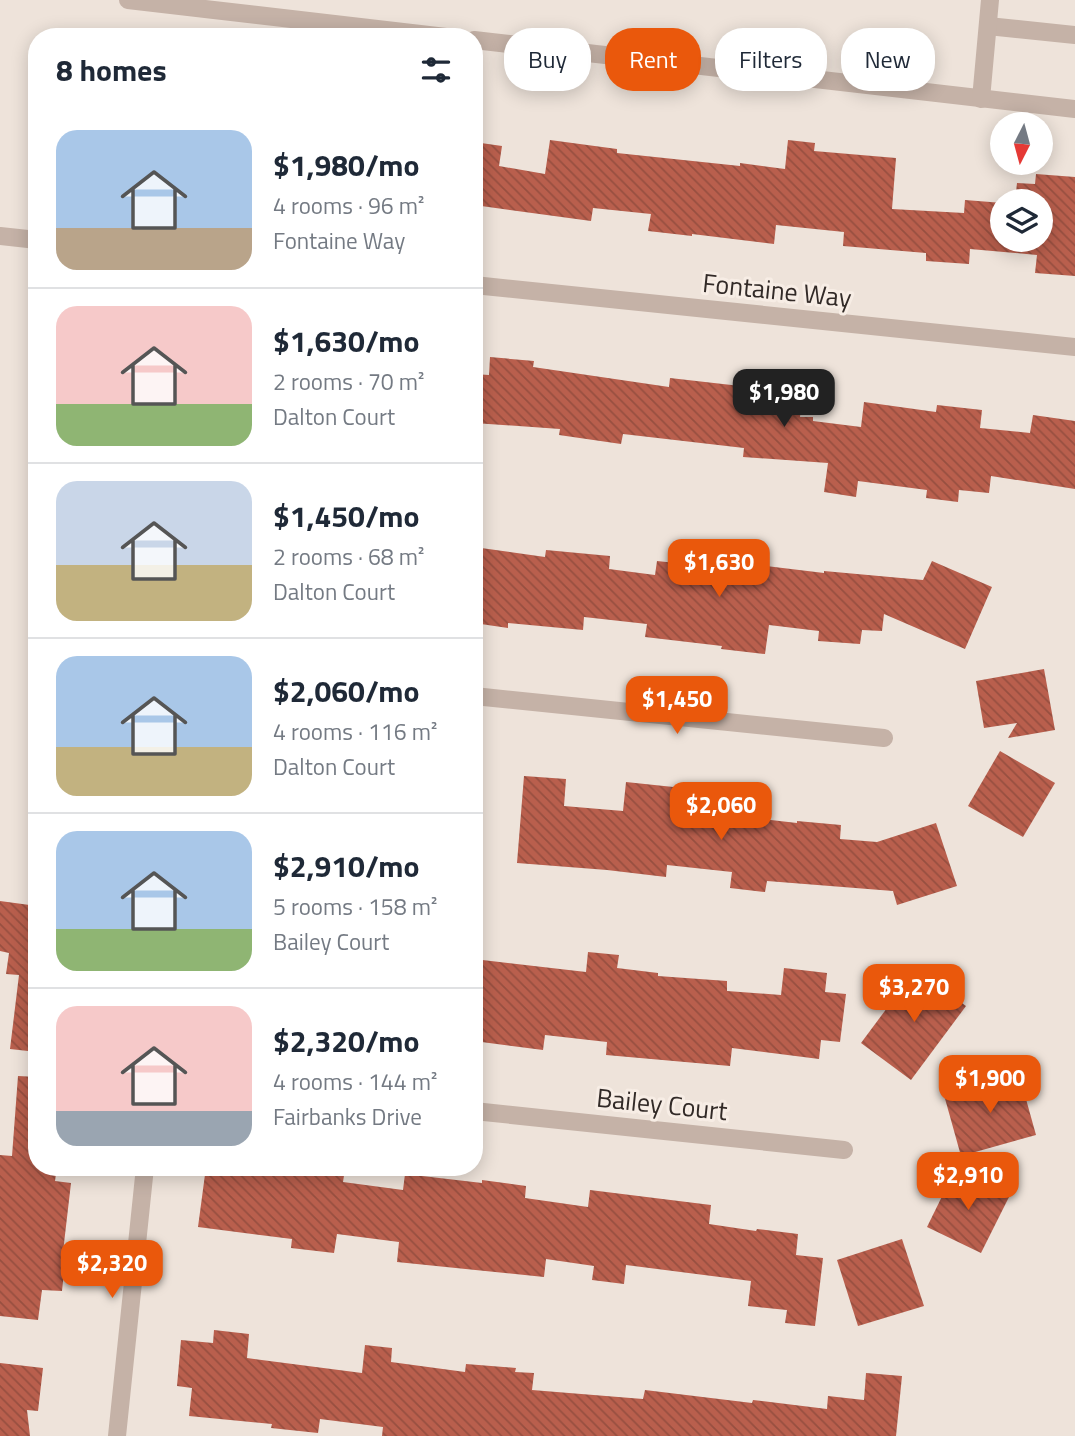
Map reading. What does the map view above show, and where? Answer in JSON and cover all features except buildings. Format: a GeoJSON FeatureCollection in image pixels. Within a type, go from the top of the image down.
{"type":"FeatureCollection","features":[{"type":"Feature","properties":{"kind":"street"},"geometry":{"type":"LineString","coordinates":[[128,0],[369,28]]}},
{"type":"Feature","properties":{"kind":"street"},"geometry":{"type":"LineString","coordinates":[[981,99],[990,0]]}},
{"type":"Feature","properties":{"kind":"street"},"geometry":{"type":"LineString","coordinates":[[988,26],[1075,35]]}},
{"type":"Feature","properties":{"kind":"street"},"geometry":{"type":"LineString","coordinates":[[483,41],[1075,109]]}},
{"type":"Feature","properties":{"kind":"street"},"geometry":{"type":"LineString","coordinates":[[0,236],[28,239]]}},
{"type":"Feature","properties":{"kind":"street","name":"Fontaine Way"},"geometry":{"type":"LineString","coordinates":[[483,286],[1075,348]]}},
{"type":"Feature","properties":{"kind":"street"},"geometry":{"type":"LineString","coordinates":[[483,696],[884,738]]}},
{"type":"Feature","properties":{"kind":"street","name":"Bailey Court"},"geometry":{"type":"LineString","coordinates":[[483,1112],[844,1150]]}},
{"type":"Feature","properties":{"kind":"street"},"geometry":{"type":"LineString","coordinates":[[117,1436],[144,1176]]}}]}
